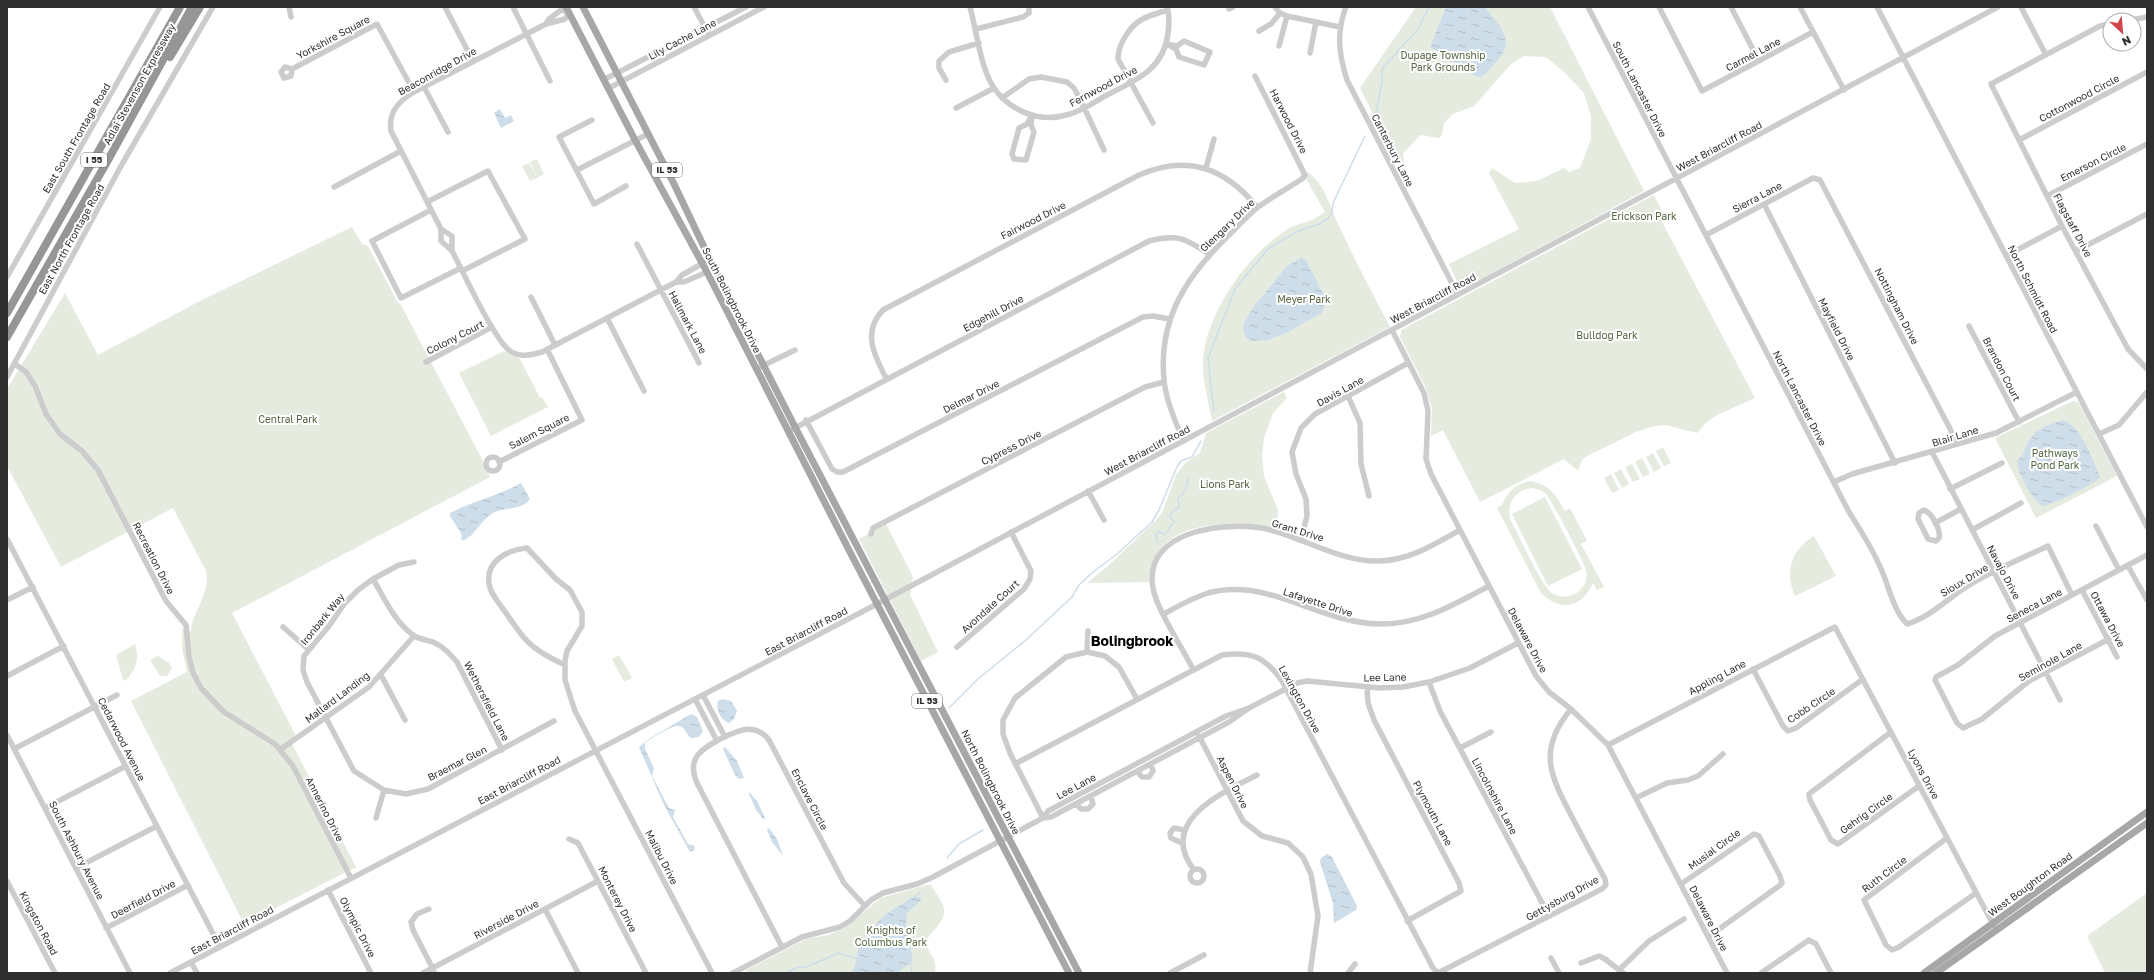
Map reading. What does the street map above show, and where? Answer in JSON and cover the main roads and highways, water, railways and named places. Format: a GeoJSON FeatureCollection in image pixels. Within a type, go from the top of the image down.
{"type":"FeatureCollection","features":[{"type":"Feature","properties":{"kind":"highway","name":"Adlai Stevenson Expressway"},"geometry":{"type":"LineString","coordinates":[[7,313],[180,7]]}},
{"type":"Feature","properties":{"kind":"highway","name":"Adlai Stevenson Expressway"},"geometry":{"type":"LineString","coordinates":[[7,337],[192,7]]}},
{"type":"Feature","properties":{"kind":"highway"},"geometry":{"type":"LineString","coordinates":[[143,95],[183,38],[200,7]]}},
{"type":"Feature","properties":{"kind":"main road","name":"South Bolingbrook Drive"},"geometry":{"type":"LineString","coordinates":[[583,7],[795,427],[885,600]]}},
{"type":"Feature","properties":{"kind":"main road","name":"South Bolingbrook Drive"},"geometry":{"type":"LineString","coordinates":[[567,10],[635,140],[707,272],[877,604]]}},
{"type":"Feature","properties":{"kind":"main road","name":"North Bolingbrook Drive"},"geometry":{"type":"LineString","coordinates":[[885,600],[1079,973]]}},
{"type":"Feature","properties":{"kind":"main road","name":"North Bolingbrook Drive"},"geometry":{"type":"LineString","coordinates":[[877,604],[1070,973]]}},
{"type":"Feature","properties":{"kind":"main road","name":"West Boughton Road"},"geometry":{"type":"LineString","coordinates":[[1924,973],[1949,959],[1994,927],[2026,899],[2147,812]]}},
{"type":"Feature","properties":{"kind":"main road","name":"West Boughton Road"},"geometry":{"type":"LineString","coordinates":[[1994,927],[2030,908],[2147,823]]}},
{"type":"Feature","properties":{"kind":"main road","name":"West Boughton Road"},"geometry":{"type":"LineString","coordinates":[[1936,973],[1949,959]]}},
{"type":"Feature","properties":{"kind":"water"},"geometry":{"type":"Polygon","coordinates":[[[1446,7],[1485,7],[1504,33],[1506,46],[1503,53],[1481,77],[1475,76],[1430,47],[1446,7]]]}},
{"type":"Feature","properties":{"kind":"water"},"geometry":{"type":"Polygon","coordinates":[[[500,109],[505,118],[511,115],[514,121],[501,128],[494,113],[500,109]]]}},
{"type":"Feature","properties":{"kind":"water"},"geometry":{"type":"Polygon","coordinates":[[[1302,257],[1307,262],[1327,301],[1322,313],[1286,333],[1268,340],[1252,341],[1246,338],[1243,328],[1245,320],[1255,305],[1287,266],[1302,257]]]}},
{"type":"Feature","properties":{"kind":"water"},"geometry":{"type":"Polygon","coordinates":[[[2062,420],[2075,428],[2086,444],[2100,477],[2072,494],[2042,506],[2033,497],[2025,485],[2017,460],[2022,456],[2029,440],[2036,432],[2046,426],[2062,420]]]}},
{"type":"Feature","properties":{"kind":"water"},"geometry":{"type":"Polygon","coordinates":[[[521,483],[530,499],[527,503],[519,507],[495,512],[486,518],[470,536],[462,541],[461,533],[450,516],[450,513],[521,483]]]}},
{"type":"Feature","properties":{"kind":"water"},"geometry":{"type":"Polygon","coordinates":[[[722,699],[731,701],[737,711],[734,719],[729,723],[723,720],[718,711],[718,701],[722,699]]]}},
{"type":"Feature","properties":{"kind":"water"},"geometry":{"type":"Polygon","coordinates":[[[691,714],[697,717],[703,731],[699,737],[691,738],[682,727],[677,726],[662,732],[645,743],[645,749],[654,768],[652,776],[669,808],[675,810],[673,817],[688,844],[695,846],[694,850],[690,852],[664,805],[639,747],[649,739],[691,714]]]}},
{"type":"Feature","properties":{"kind":"water"},"geometry":{"type":"Polygon","coordinates":[[[725,747],[737,761],[744,778],[739,779],[735,775],[723,749],[725,747]]]}},
{"type":"Feature","properties":{"kind":"water"},"geometry":{"type":"Polygon","coordinates":[[[748,791],[757,801],[765,818],[764,820],[756,810],[748,791]]]}},
{"type":"Feature","properties":{"kind":"water"},"geometry":{"type":"Polygon","coordinates":[[[769,828],[777,839],[783,856],[772,842],[767,830],[769,828]]]}},
{"type":"Feature","properties":{"kind":"water"},"geometry":{"type":"Polygon","coordinates":[[[1327,854],[1332,857],[1357,906],[1356,910],[1334,923],[1333,903],[1320,862],[1321,858],[1327,854]]]}},
{"type":"Feature","properties":{"kind":"water"},"geometry":{"type":"Polygon","coordinates":[[[911,897],[920,897],[922,899],[907,913],[906,924],[913,961],[897,973],[850,973],[855,967],[860,945],[870,931],[887,914],[911,897]]]}},
{"type":"Feature","properties":{"kind":"waterway"},"geometry":{"type":"LineString","coordinates":[[1376,113],[1382,83],[1382,69],[1418,29],[1429,7]]}},
{"type":"Feature","properties":{"kind":"waterway"},"geometry":{"type":"LineString","coordinates":[[1214,412],[1208,358],[1235,289],[1268,249],[1298,231],[1319,224],[1329,218],[1332,212],[1333,203],[1365,136]]}},
{"type":"Feature","properties":{"kind":"waterway"},"geometry":{"type":"LineString","coordinates":[[949,708],[978,679],[1027,639],[1072,597],[1079,585],[1093,572],[1117,554],[1152,522],[1159,510],[1177,467],[1181,461],[1192,457],[1201,441]]}},
{"type":"Feature","properties":{"kind":"waterway"},"geometry":{"type":"LineString","coordinates":[[1157,542],[1156,535],[1158,532],[1165,534],[1169,527],[1175,522],[1170,517],[1172,512],[1179,507],[1178,498],[1185,490],[1187,478]]}},
{"type":"Feature","properties":{"kind":"waterway"},"geometry":{"type":"LineString","coordinates":[[947,858],[959,844],[983,830]]}},
{"type":"Feature","properties":{"kind":"waterway"},"geometry":{"type":"LineString","coordinates":[[914,898],[920,892]]}},
{"type":"Feature","properties":{"kind":"waterway"},"geometry":{"type":"LineString","coordinates":[[786,973],[798,967],[806,967],[839,953],[858,959]]}},
{"type":"Feature","properties":{"kind":"waterway"},"geometry":{"type":"LineString","coordinates":[[910,961],[912,973]]}},
{"type":"Feature","properties":{"kind":"district","name":"Bolingbrook"},"geometry":{"type":"Point","coordinates":[1132,641]}},
{"type":"Feature","properties":{"kind":"park label","name":"Dupage Township Park Grounds"},"geometry":{"type":"Point","coordinates":[1443,60]}},
{"type":"Feature","properties":{"kind":"park label","name":"Erickson Park"},"geometry":{"type":"Point","coordinates":[1644,216]}},
{"type":"Feature","properties":{"kind":"park label","name":"Meyer Park"},"geometry":{"type":"Point","coordinates":[1304,299]}},
{"type":"Feature","properties":{"kind":"park label","name":"Bulldog Park"},"geometry":{"type":"Point","coordinates":[1607,335]}},
{"type":"Feature","properties":{"kind":"park label","name":"Central Park"},"geometry":{"type":"Point","coordinates":[288,419]}},
{"type":"Feature","properties":{"kind":"park label","name":"Pathways Pond Park"},"geometry":{"type":"Point","coordinates":[2055,458]}},
{"type":"Feature","properties":{"kind":"park label","name":"Lions Park"},"geometry":{"type":"Point","coordinates":[1225,484]}},
{"type":"Feature","properties":{"kind":"park label","name":"Knights of Columbus Park"},"geometry":{"type":"Point","coordinates":[891,936]}}]}
